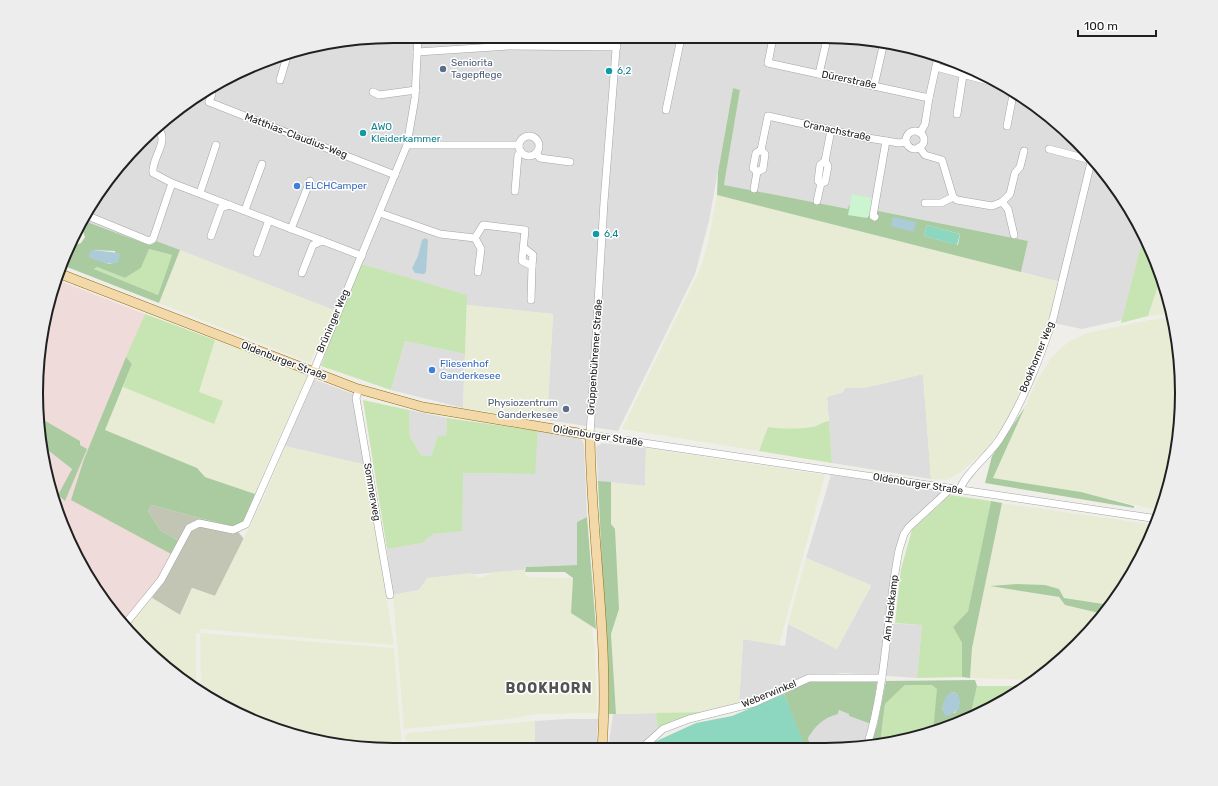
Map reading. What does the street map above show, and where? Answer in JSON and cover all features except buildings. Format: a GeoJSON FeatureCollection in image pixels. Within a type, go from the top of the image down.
{"type":"FeatureCollection","features":[{"type":"Feature","properties":{"kind":"main road","name":"Oldenburger Straße"},"geometry":{"type":"LineString","coordinates":[[64,275],[359,389],[423,407],[590,435]]}},
{"type":"Feature","properties":{"kind":"main road","name":"Grüppenbührener Straße"},"geometry":{"type":"LineString","coordinates":[[590,435],[604,669],[605,715],[602,743]]}},
{"type":"Feature","properties":{"kind":"street","name":"Brüninger Weg"},"geometry":{"type":"LineString","coordinates":[[128,621],[161,580],[189,528],[199,523],[233,530],[246,524],[362,256],[407,145],[412,122],[416,90],[418,43]]}},
{"type":"Feature","properties":{"kind":"street","name":"Grüppenbührener Straße"},"geometry":{"type":"LineString","coordinates":[[590,435],[604,202],[617,43]]}},
{"type":"Feature","properties":{"kind":"street"},"geometry":{"type":"LineString","coordinates":[[666,110],[680,43]]}},
{"type":"Feature","properties":{"kind":"street","name":"Dürerstraße"},"geometry":{"type":"LineString","coordinates":[[772,43],[768,63],[929,98]]}},
{"type":"Feature","properties":{"kind":"street"},"geometry":{"type":"LineString","coordinates":[[819,74],[826,43]]}},
{"type":"Feature","properties":{"kind":"street"},"geometry":{"type":"LineString","coordinates":[[417,52],[497,46],[617,47]]}},
{"type":"Feature","properties":{"kind":"street"},"geometry":{"type":"LineString","coordinates":[[874,86],[883,48]]}},
{"type":"Feature","properties":{"kind":"street"},"geometry":{"type":"LineString","coordinates":[[280,80],[286,60]]}},
{"type":"Feature","properties":{"kind":"street"},"geometry":{"type":"LineString","coordinates":[[920,132],[924,124],[937,62]]}},
{"type":"Feature","properties":{"kind":"street"},"geometry":{"type":"LineString","coordinates":[[936,67],[980,79]]}},
{"type":"Feature","properties":{"kind":"street"},"geometry":{"type":"LineString","coordinates":[[957,114],[963,75]]}},
{"type":"Feature","properties":{"kind":"street"},"geometry":{"type":"LineString","coordinates":[[372,92],[379,95],[416,90]]}},
{"type":"Feature","properties":{"kind":"street","name":"Matthias-Claudius-Weg"},"geometry":{"type":"LineString","coordinates":[[212,94],[209,102],[395,175]]}},
{"type":"Feature","properties":{"kind":"street"},"geometry":{"type":"LineString","coordinates":[[1007,126],[1012,98]]}},
{"type":"Feature","properties":{"kind":"street","name":"Cranachstraße"},"geometry":{"type":"LineString","coordinates":[[754,189],[757,172],[753,168],[756,152],[761,150],[768,116],[886,141],[899,143],[906,142]]}},
{"type":"Feature","properties":{"kind":"street"},"geometry":{"type":"LineString","coordinates":[[817,201],[821,183],[818,181],[820,165],[825,161],[831,130]]}},
{"type":"Feature","properties":{"kind":"street"},"geometry":{"type":"LineString","coordinates":[[920,132],[914,131],[908,134],[906,142],[910,147],[919,148],[925,155],[942,160],[953,197],[957,200],[992,206],[1002,202],[1010,194],[1015,173],[1020,167],[1024,151]]}},
{"type":"Feature","properties":{"kind":"street"},"geometry":{"type":"LineString","coordinates":[[160,132],[162,139],[152,167],[153,173],[172,183],[362,256]]}},
{"type":"Feature","properties":{"kind":"street"},"geometry":{"type":"LineString","coordinates":[[919,148],[923,144],[924,139],[920,132]]}},
{"type":"Feature","properties":{"kind":"street"},"geometry":{"type":"LineString","coordinates":[[519,145],[524,138],[533,137],[538,145],[536,153]]}},
{"type":"Feature","properties":{"kind":"street"},"geometry":{"type":"LineString","coordinates":[[875,217],[873,216],[886,141]]}},
{"type":"Feature","properties":{"kind":"street"},"geometry":{"type":"LineString","coordinates":[[200,193],[216,145]]}},
{"type":"Feature","properties":{"kind":"street"},"geometry":{"type":"LineString","coordinates":[[407,145],[519,145]]}},
{"type":"Feature","properties":{"kind":"street"},"geometry":{"type":"LineString","coordinates":[[519,145],[521,152],[528,156],[536,153]]}},
{"type":"Feature","properties":{"kind":"street","name":"Bookhorner Weg"},"geometry":{"type":"LineString","coordinates":[[1049,149],[1083,157]]}},
{"type":"Feature","properties":{"kind":"street"},"geometry":{"type":"LineString","coordinates":[[515,191],[518,154],[521,152]]}},
{"type":"Feature","properties":{"kind":"street"},"geometry":{"type":"LineString","coordinates":[[536,153],[540,158],[570,162]]}},
{"type":"Feature","properties":{"kind":"street"},"geometry":{"type":"LineString","coordinates":[[245,210],[262,164]]}},
{"type":"Feature","properties":{"kind":"street","name":"Bookhorner Weg"},"geometry":{"type":"LineString","coordinates":[[960,490],[962,482],[986,457],[1009,423],[1044,345],[1053,319],[1091,165]]}},
{"type":"Feature","properties":{"kind":"street"},"geometry":{"type":"LineString","coordinates":[[291,229],[310,181]]}},
{"type":"Feature","properties":{"kind":"street"},"geometry":{"type":"LineString","coordinates":[[91,217],[150,241],[153,239],[172,183]]}},
{"type":"Feature","properties":{"kind":"street"},"geometry":{"type":"LineString","coordinates":[[925,203],[941,203],[953,197]]}},
{"type":"Feature","properties":{"kind":"street"},"geometry":{"type":"LineString","coordinates":[[211,236],[221,208],[218,200]]}},
{"type":"Feature","properties":{"kind":"street"},"geometry":{"type":"LineString","coordinates":[[1002,202],[1008,209],[1014,235]]}},
{"type":"Feature","properties":{"kind":"street"},"geometry":{"type":"LineString","coordinates":[[221,208],[230,205]]}},
{"type":"Feature","properties":{"kind":"street"},"geometry":{"type":"LineString","coordinates":[[380,213],[440,234],[476,238]]}},
{"type":"Feature","properties":{"kind":"street"},"geometry":{"type":"LineString","coordinates":[[257,253],[269,220]]}},
{"type":"Feature","properties":{"kind":"street"},"geometry":{"type":"LineString","coordinates":[[476,238],[483,225],[525,230],[524,248],[533,255],[531,300]]}},
{"type":"Feature","properties":{"kind":"street"},"geometry":{"type":"LineString","coordinates":[[302,273],[313,245],[310,236]]}},
{"type":"Feature","properties":{"kind":"street"},"geometry":{"type":"LineString","coordinates":[[476,238],[481,248],[478,272]]}},
{"type":"Feature","properties":{"kind":"street"},"geometry":{"type":"LineString","coordinates":[[313,245],[322,241]]}},
{"type":"Feature","properties":{"kind":"street","name":"Sommerweg"},"geometry":{"type":"LineString","coordinates":[[359,389],[356,398],[390,595]]}},
{"type":"Feature","properties":{"kind":"street","name":"Oldenburger Straße"},"geometry":{"type":"LineString","coordinates":[[590,435],[1151,518]]}},
{"type":"Feature","properties":{"kind":"street","name":"Am Hackkamp"},"geometry":{"type":"LineString","coordinates":[[869,740],[874,725],[882,678],[896,567],[904,534],[909,527],[947,492],[948,488]]}},
{"type":"Feature","properties":{"kind":"street","name":"Weberwinkel"},"geometry":{"type":"LineString","coordinates":[[648,743],[663,729],[689,719],[754,703],[809,678],[882,678]]}},
{"type":"Feature","properties":{"kind":"shaded area"},"geometry":{"type":"Polygon","coordinates":[[[393,43],[825,43],[871,46],[916,55],[980,79],[1019,102],[1056,130],[1088,162],[1103,180],[1128,218],[1141,243],[1122,320],[1082,329],[1049,322],[1060,282],[1021,272],[1028,241],[850,205],[849,210],[724,185],[740,90],[733,88],[709,221],[695,274],[618,431],[547,420],[553,314],[467,305],[402,276],[362,264],[340,313],[156,241],[149,245],[88,222],[115,180],[130,162],[162,130],[180,115],[218,90],[238,79],[280,62],[302,55],[347,46],[393,43]]]}},
{"type":"Feature","properties":{"kind":"shaded area"},"geometry":{"type":"Polygon","coordinates":[[[717,195],[1060,282],[1037,356],[1005,424],[984,452],[961,472],[946,480],[931,479],[923,374],[864,388],[845,388],[843,392],[827,397],[829,421],[821,422],[815,427],[783,429],[768,427],[759,451],[622,429],[701,267],[708,242],[717,195]]]}},
{"type":"Feature","properties":{"kind":"shaded area"},"geometry":{"type":"Polygon","coordinates":[[[180,250],[334,310],[310,363],[159,303],[180,250]]]}},
{"type":"Feature","properties":{"kind":"shaded area"},"geometry":{"type":"Polygon","coordinates":[[[62,282],[145,314],[84,459],[173,555],[159,578],[126,619],[102,587],[79,548],[59,495],[65,500],[80,441],[44,420],[43,393],[46,347],[55,302],[62,282]]]}},
{"type":"Feature","properties":{"kind":"shaded area"},"geometry":{"type":"Polygon","coordinates":[[[1158,286],[1166,314],[1148,316],[1158,286]]]}},
{"type":"Feature","properties":{"kind":"shaded area"},"geometry":{"type":"Polygon","coordinates":[[[467,305],[553,314],[547,420],[463,408],[467,305]]]}},
{"type":"Feature","properties":{"kind":"shaded area"},"geometry":{"type":"Polygon","coordinates":[[[1166,318],[1172,347],[1175,393],[1172,439],[1163,484],[1155,509],[1081,492],[993,478],[1036,382],[1051,358],[1068,342],[1088,333],[1166,318]]]}},
{"type":"Feature","properties":{"kind":"shaded area"},"geometry":{"type":"Polygon","coordinates":[[[215,340],[219,340],[307,374],[307,379],[274,449],[255,494],[205,477],[197,468],[105,430],[123,387],[214,424],[199,392],[215,340]]]}},
{"type":"Feature","properties":{"kind":"shaded area"},"geometry":{"type":"Polygon","coordinates":[[[405,341],[465,354],[463,408],[391,390],[405,341]]]}},
{"type":"Feature","properties":{"kind":"shaded area"},"geometry":{"type":"Polygon","coordinates":[[[923,374],[931,479],[832,463],[827,397],[843,392],[845,388],[864,388],[923,374]]]}},
{"type":"Feature","properties":{"kind":"shaded area"},"geometry":{"type":"Polygon","coordinates":[[[313,379],[353,394],[366,465],[285,446],[313,379]]]}},
{"type":"Feature","properties":{"kind":"shaded area"},"geometry":{"type":"Polygon","coordinates":[[[409,410],[447,418],[446,437],[438,436],[431,456],[421,455],[410,437],[409,410]]]}},
{"type":"Feature","properties":{"kind":"shaded area"},"geometry":{"type":"Polygon","coordinates":[[[538,431],[576,437],[583,441],[587,517],[577,522],[577,565],[526,567],[524,570],[428,578],[419,590],[393,595],[387,549],[422,543],[433,534],[462,530],[462,473],[534,474],[538,431]]]}},
{"type":"Feature","properties":{"kind":"shaded area"},"geometry":{"type":"Polygon","coordinates":[[[602,443],[646,448],[645,486],[598,481],[596,447],[602,443]]]}},
{"type":"Feature","properties":{"kind":"shaded area"},"geometry":{"type":"Polygon","coordinates":[[[285,446],[366,465],[394,645],[201,629],[200,633],[196,633],[196,682],[162,656],[129,623],[152,598],[180,615],[192,588],[215,596],[264,497],[285,446]]]}},
{"type":"Feature","properties":{"kind":"shaded area"},"geometry":{"type":"Polygon","coordinates":[[[646,448],[825,475],[779,645],[743,639],[739,703],[706,712],[616,714],[611,634],[619,609],[611,524],[611,482],[645,486],[646,448]]]}},
{"type":"Feature","properties":{"kind":"shaded area"},"geometry":{"type":"Polygon","coordinates":[[[48,450],[72,469],[58,494],[48,450]]]}},
{"type":"Feature","properties":{"kind":"shaded area"},"geometry":{"type":"Polygon","coordinates":[[[831,475],[944,490],[902,530],[893,567],[885,623],[922,625],[917,678],[845,673],[808,676],[779,691],[739,703],[743,639],[785,646],[788,624],[837,649],[871,586],[806,558],[831,475]]]}},
{"type":"Feature","properties":{"kind":"shaded area"},"geometry":{"type":"Polygon","coordinates":[[[1002,503],[1149,524],[1139,548],[1128,568],[1104,604],[993,586],[1059,598],[1065,605],[1097,613],[1056,656],[1038,671],[1025,680],[970,678],[972,648],[1002,503]]]}},
{"type":"Feature","properties":{"kind":"shaded area"},"geometry":{"type":"Polygon","coordinates":[[[151,505],[234,527],[244,539],[215,596],[192,588],[180,615],[152,598],[167,575],[181,542],[160,530],[148,511],[151,505]]]}},
{"type":"Feature","properties":{"kind":"shaded area"},"geometry":{"type":"Polygon","coordinates":[[[806,558],[871,585],[837,649],[788,624],[806,558]]]}},
{"type":"Feature","properties":{"kind":"shaded area"},"geometry":{"type":"Polygon","coordinates":[[[524,570],[527,577],[573,578],[571,613],[592,626],[595,653],[597,713],[538,714],[508,719],[404,729],[393,595],[419,590],[427,578],[471,573],[480,578],[495,572],[524,570]]]}},
{"type":"Feature","properties":{"kind":"shaded area"},"geometry":{"type":"Polygon","coordinates":[[[200,633],[394,648],[402,743],[347,740],[302,731],[238,707],[201,685],[200,633]]]}},
{"type":"Feature","properties":{"kind":"shaded area"},"geometry":{"type":"Polygon","coordinates":[[[839,710],[850,714],[849,716],[871,724],[867,740],[809,743],[808,738],[816,725],[828,716],[838,714],[839,710]]]}},
{"type":"Feature","properties":{"kind":"shaded area"},"geometry":{"type":"Polygon","coordinates":[[[656,713],[659,732],[646,743],[609,743],[613,714],[656,713]]]}},
{"type":"Feature","properties":{"kind":"shaded area"},"geometry":{"type":"Polygon","coordinates":[[[598,719],[596,743],[535,743],[535,721],[598,719]]]}},
{"type":"Feature","properties":{"kind":"shaded area"},"geometry":{"type":"Polygon","coordinates":[[[535,721],[535,743],[406,743],[405,737],[408,733],[535,721]]]}},
{"type":"Feature","properties":{"kind":"green space"},"geometry":{"type":"Polygon","coordinates":[[[733,88],[740,90],[724,185],[848,209],[849,205],[1028,241],[1021,272],[717,195],[718,172],[733,88]],[[927,225],[924,236],[958,245],[960,234],[927,225]]]}},
{"type":"Feature","properties":{"kind":"green space"},"geometry":{"type":"Polygon","coordinates":[[[852,194],[875,199],[874,209],[867,218],[848,215],[852,194]]]}},
{"type":"Feature","properties":{"kind":"green space"},"geometry":{"type":"Polygon","coordinates":[[[88,222],[149,245],[156,241],[180,250],[159,303],[67,267],[76,245],[81,243],[85,237],[83,231],[88,222]],[[149,249],[141,268],[125,278],[97,267],[94,269],[158,295],[172,255],[149,249]],[[93,250],[92,258],[109,264],[118,262],[115,251],[93,250]]]}},
{"type":"Feature","properties":{"kind":"green space"},"geometry":{"type":"Polygon","coordinates":[[[927,225],[960,234],[957,245],[924,236],[927,225]]]}},
{"type":"Feature","properties":{"kind":"green space"},"geometry":{"type":"Polygon","coordinates":[[[1141,243],[1158,286],[1148,316],[1121,323],[1141,243]]]}},
{"type":"Feature","properties":{"kind":"green space"},"geometry":{"type":"Polygon","coordinates":[[[149,249],[172,255],[158,295],[94,269],[97,267],[125,278],[141,268],[149,249]]]}},
{"type":"Feature","properties":{"kind":"green space"},"geometry":{"type":"Polygon","coordinates":[[[362,264],[467,295],[465,354],[405,341],[391,390],[321,366],[340,313],[362,264]]]}},
{"type":"Feature","properties":{"kind":"green space"},"geometry":{"type":"Polygon","coordinates":[[[145,314],[215,340],[199,392],[223,401],[214,424],[123,387],[132,364],[126,357],[145,314]]]}},
{"type":"Feature","properties":{"kind":"green space"},"geometry":{"type":"Polygon","coordinates":[[[126,357],[132,364],[105,430],[197,468],[205,477],[255,494],[243,522],[234,527],[151,505],[148,511],[160,530],[181,542],[173,555],[71,500],[84,459],[126,357]]]}},
{"type":"Feature","properties":{"kind":"green space"},"geometry":{"type":"Polygon","coordinates":[[[363,400],[409,410],[410,437],[421,455],[431,456],[438,436],[446,436],[447,418],[538,431],[535,474],[463,473],[462,531],[433,534],[422,543],[387,549],[363,400]]]}},
{"type":"Feature","properties":{"kind":"green space"},"geometry":{"type":"Polygon","coordinates":[[[1025,407],[993,478],[1081,492],[1134,506],[1134,508],[985,483],[992,456],[1025,407]]]}},
{"type":"Feature","properties":{"kind":"green space"},"geometry":{"type":"Polygon","coordinates":[[[44,420],[80,441],[80,445],[87,449],[65,501],[58,494],[72,469],[48,450],[44,420]]]}},
{"type":"Feature","properties":{"kind":"green space"},"geometry":{"type":"Polygon","coordinates":[[[829,421],[832,463],[759,451],[768,427],[806,428],[829,421]]]}},
{"type":"Feature","properties":{"kind":"green space"},"geometry":{"type":"Polygon","coordinates":[[[598,481],[611,482],[611,524],[615,529],[619,609],[611,634],[616,714],[609,714],[598,481]]]}},
{"type":"Feature","properties":{"kind":"green space"},"geometry":{"type":"Polygon","coordinates":[[[950,495],[991,501],[968,611],[953,627],[962,643],[962,677],[917,678],[922,625],[895,623],[901,569],[912,530],[950,495]]]}},
{"type":"Feature","properties":{"kind":"green space"},"geometry":{"type":"Polygon","coordinates":[[[991,501],[1002,503],[972,648],[970,678],[962,677],[962,643],[953,627],[968,611],[991,501]]]}},
{"type":"Feature","properties":{"kind":"green space"},"geometry":{"type":"Polygon","coordinates":[[[587,517],[596,629],[571,613],[573,578],[565,572],[525,572],[526,567],[577,565],[577,522],[587,517]]]}},
{"type":"Feature","properties":{"kind":"green space"},"geometry":{"type":"Polygon","coordinates":[[[1017,584],[1045,585],[1059,589],[1064,598],[1104,604],[1097,613],[1065,605],[1059,597],[990,586],[1017,584]]]}},
{"type":"Feature","properties":{"kind":"green space"},"geometry":{"type":"Polygon","coordinates":[[[975,680],[977,686],[972,711],[934,725],[937,689],[932,685],[905,685],[885,704],[881,738],[872,740],[877,726],[886,681],[975,680]],[[952,692],[944,703],[942,710],[955,713],[958,708],[959,698],[956,693],[952,692]]]}},
{"type":"Feature","properties":{"kind":"green space"},"geometry":{"type":"Polygon","coordinates":[[[810,681],[877,682],[871,724],[849,716],[849,714],[839,710],[838,714],[824,720],[814,729],[808,738],[809,743],[800,743],[802,741],[784,694],[810,681]]]}},
{"type":"Feature","properties":{"kind":"green space"},"geometry":{"type":"Polygon","coordinates":[[[905,685],[933,685],[938,689],[934,725],[916,731],[881,738],[885,704],[905,685]]]}},
{"type":"Feature","properties":{"kind":"green space"},"geometry":{"type":"Polygon","coordinates":[[[977,686],[1016,686],[1000,696],[972,711],[977,686]]]}},
{"type":"Feature","properties":{"kind":"green space"},"geometry":{"type":"Polygon","coordinates":[[[784,694],[803,741],[801,743],[652,743],[696,723],[732,716],[784,694]]]}},
{"type":"Feature","properties":{"kind":"green space"},"geometry":{"type":"Polygon","coordinates":[[[706,712],[672,721],[658,729],[656,713],[706,712]]]}},
{"type":"Feature","properties":{"kind":"water"},"geometry":{"type":"Polygon","coordinates":[[[893,217],[916,222],[914,232],[891,226],[893,217]]]}},
{"type":"Feature","properties":{"kind":"water"},"geometry":{"type":"Polygon","coordinates":[[[425,238],[428,240],[426,272],[424,274],[415,273],[412,268],[418,256],[422,240],[425,238]]]}},
{"type":"Feature","properties":{"kind":"water"},"geometry":{"type":"Polygon","coordinates":[[[93,250],[119,253],[120,256],[118,262],[107,263],[89,257],[89,253],[93,250]]]}},
{"type":"Feature","properties":{"kind":"water"},"geometry":{"type":"Polygon","coordinates":[[[952,692],[956,693],[960,699],[959,709],[949,716],[945,715],[942,710],[945,698],[952,692]]]}},
{"type":"Feature","properties":{"kind":"place","name":"Seniorita Tagepflege"},"geometry":{"type":"Point","coordinates":[443,69]}},
{"type":"Feature","properties":{"kind":"place","name":"6,2"},"geometry":{"type":"Point","coordinates":[609,71]}},
{"type":"Feature","properties":{"kind":"place","name":"AWO Kleiderkammer"},"geometry":{"type":"Point","coordinates":[363,133]}},
{"type":"Feature","properties":{"kind":"place","name":"ELCHCamper"},"geometry":{"type":"Point","coordinates":[297,186]}},
{"type":"Feature","properties":{"kind":"place","name":"6,4"},"geometry":{"type":"Point","coordinates":[596,234]}},
{"type":"Feature","properties":{"kind":"place","name":"Fliesenhof Ganderkesee"},"geometry":{"type":"Point","coordinates":[432,370]}},
{"type":"Feature","properties":{"kind":"place","name":"Physiozentrum Ganderkesee"},"geometry":{"type":"Point","coordinates":[566,409]}},
{"type":"Feature","properties":{"kind":"district","name":"BOOKHORN"},"geometry":{"type":"Point","coordinates":[549,688]}}]}
